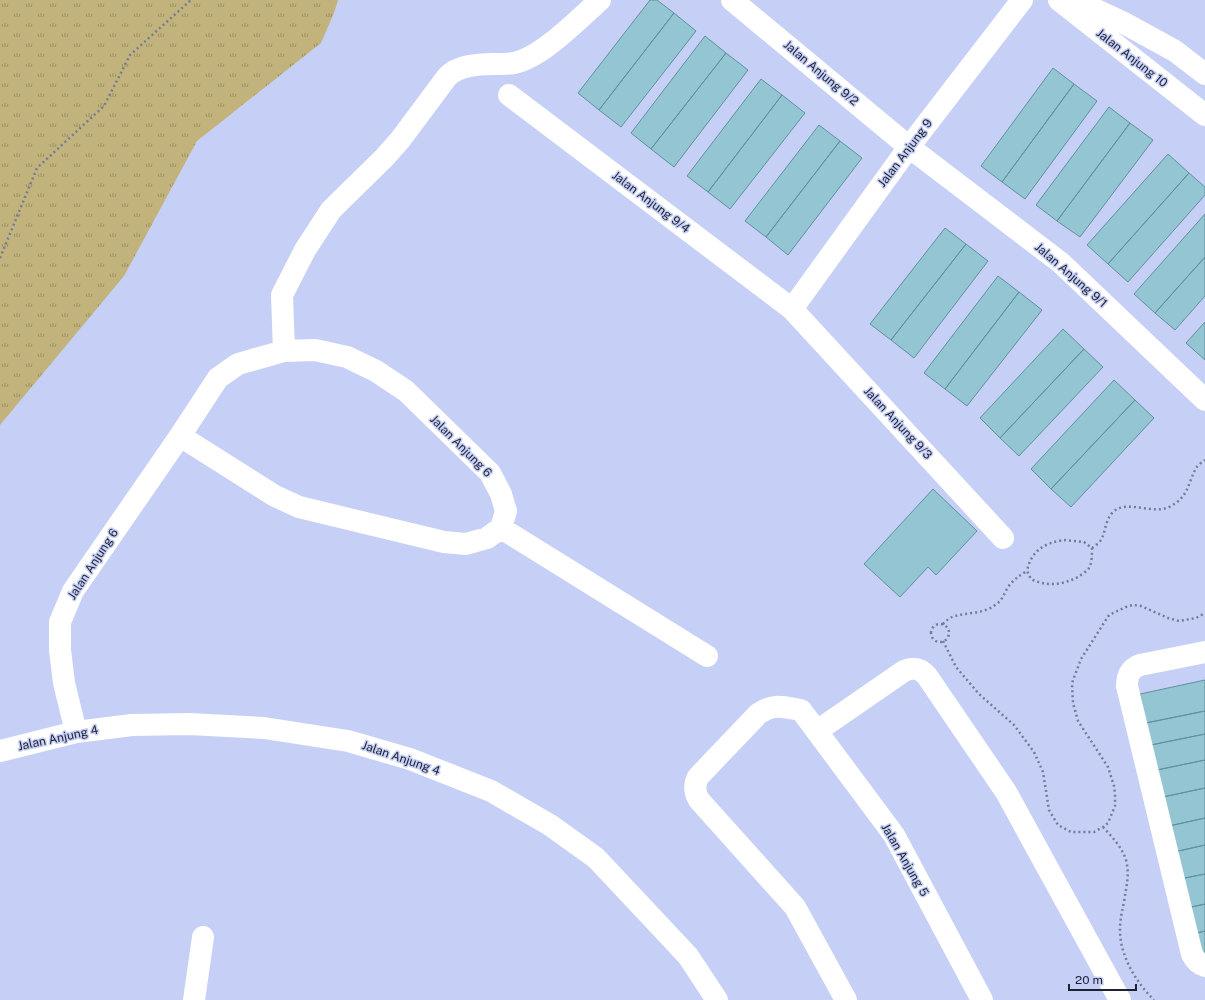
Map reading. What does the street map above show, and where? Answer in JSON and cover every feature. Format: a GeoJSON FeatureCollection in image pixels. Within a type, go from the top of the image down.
{"type":"FeatureCollection","features":[{"type":"Feature","properties":{"kind":"street"},"geometry":{"type":"LineString","coordinates":[[284,351],[282,295],[305,250],[331,210],[384,158],[400,140],[447,77],[458,69],[515,63],[534,56],[600,0]]}},
{"type":"Feature","properties":{"kind":"street","name":"Jalan Anjung 9/2"},"geometry":{"type":"LineString","coordinates":[[732,0],[909,147]]}},
{"type":"Feature","properties":{"kind":"street","name":"Jalan Anjung 9"},"geometry":{"type":"LineString","coordinates":[[792,309],[909,147],[1022,0]]}},
{"type":"Feature","properties":{"kind":"street","name":"Jalan Anjung 10"},"geometry":{"type":"LineString","coordinates":[[1059,0],[1205,115]]}},
{"type":"Feature","properties":{"kind":"street","name":"Jalan Anjung 10"},"geometry":{"type":"LineString","coordinates":[[1075,0],[1124,22],[1175,51],[1205,74]]}},
{"type":"Feature","properties":{"kind":"street","name":"Jalan Anjung 9/4"},"geometry":{"type":"LineString","coordinates":[[509,95],[792,309]]}},
{"type":"Feature","properties":{"kind":"street","name":"Jalan Anjung 9/1"},"geometry":{"type":"LineString","coordinates":[[909,147],[1061,263],[1205,400]]}},
{"type":"Feature","properties":{"kind":"street","name":"Jalan Anjung 9/3"},"geometry":{"type":"LineString","coordinates":[[792,309],[1003,538]]}},
{"type":"Feature","properties":{"kind":"street","name":"Jalan Anjung 6"},"geometry":{"type":"LineString","coordinates":[[76,732],[64,683],[60,650],[60,622],[73,591],[180,436],[218,378],[238,364],[284,351],[315,350],[348,357],[376,371],[406,392],[490,473],[501,494],[506,511],[501,528]]}},
{"type":"Feature","properties":{"kind":"street"},"geometry":{"type":"LineString","coordinates":[[180,436],[275,496],[299,507],[444,542],[466,544],[487,538],[501,528],[707,656]]}},
{"type":"Feature","properties":{"kind":"street"},"geometry":{"type":"LineString","coordinates":[[1205,652],[1140,665],[1129,672],[1127,679],[1129,693],[1192,954],[1199,964],[1205,966]]}},
{"type":"Feature","properties":{"kind":"street"},"geometry":{"type":"LineString","coordinates":[[817,731],[904,671],[916,669],[922,671],[927,676],[1006,792],[1120,1000]]}},
{"type":"Feature","properties":{"kind":"street","name":"Jalan Anjung 5"},"geometry":{"type":"LineString","coordinates":[[846,1000],[795,907],[695,794],[695,784],[698,777],[758,714],[768,707],[801,710],[894,835],[982,1000]]}},
{"type":"Feature","properties":{"kind":"street","name":"Jalan Anjung 4"},"geometry":{"type":"LineString","coordinates":[[0,751],[76,732],[132,725],[189,724],[264,728],[348,741],[410,759],[491,791],[550,825],[596,858],[688,956],[717,1000]]}},
{"type":"Feature","properties":{"kind":"street"},"geometry":{"type":"LineString","coordinates":[[194,1000],[203,936]]}},
{"type":"Feature","properties":{"kind":"path"},"geometry":{"type":"LineString","coordinates":[[0,258],[37,168],[104,106],[130,55],[191,0]]}},
{"type":"Feature","properties":{"kind":"path"},"geometry":{"type":"LineString","coordinates":[[1092,548],[1084,542],[1073,540],[1052,541],[1033,555],[1029,561],[1027,571],[1031,579],[1037,582],[1050,584],[1063,584],[1081,575],[1089,568],[1092,560],[1092,548],[1100,541],[1106,523],[1112,513],[1120,507],[1156,510],[1167,508],[1178,502],[1186,492],[1197,467],[1205,460]]}},
{"type":"Feature","properties":{"kind":"path"},"geometry":{"type":"LineString","coordinates":[[943,624],[948,631],[948,637],[941,642],[935,641],[930,634],[934,626],[943,624],[950,618],[956,616],[973,614],[995,606],[1003,598],[1016,577],[1027,571]]}},
{"type":"Feature","properties":{"kind":"path"},"geometry":{"type":"LineString","coordinates":[[943,641],[956,667],[979,694],[1014,726],[1034,752],[1043,772],[1050,810],[1058,825],[1071,832],[1094,832],[1108,823],[1115,806],[1114,786],[1108,767],[1080,725],[1074,710],[1072,683],[1081,659],[1109,615],[1121,608],[1134,605],[1152,610],[1168,618],[1179,621],[1196,618],[1205,613]]}},
{"type":"Feature","properties":{"kind":"path"},"geometry":{"type":"LineString","coordinates":[[1103,827],[1123,853],[1128,870],[1128,881],[1120,923],[1124,953],[1134,975],[1154,1000]]}},
{"type":"Feature","properties":{"kind":"green space"},"geometry":{"type":"Polygon","coordinates":[[[0,0],[338,0],[321,43],[197,141],[124,276],[0,425],[0,0]]]}},
{"type":"Feature","properties":{"kind":"building"},"geometry":{"type":"Polygon","coordinates":[[[650,0],[657,0],[674,13],[599,110],[578,93],[650,0]]]}},
{"type":"Feature","properties":{"kind":"building"},"geometry":{"type":"Polygon","coordinates":[[[674,13],[696,31],[621,127],[599,110],[674,13]]]}},
{"type":"Feature","properties":{"kind":"building"},"geometry":{"type":"Polygon","coordinates":[[[705,36],[726,53],[651,149],[631,133],[705,36]]]}},
{"type":"Feature","properties":{"kind":"building"},"geometry":{"type":"Polygon","coordinates":[[[726,53],[748,70],[674,167],[651,149],[726,53]]]}},
{"type":"Feature","properties":{"kind":"building"},"geometry":{"type":"Polygon","coordinates":[[[1053,68],[1074,84],[1002,182],[981,166],[1053,68]]]}},
{"type":"Feature","properties":{"kind":"building"},"geometry":{"type":"Polygon","coordinates":[[[761,79],[782,95],[708,192],[687,176],[761,79]]]}},
{"type":"Feature","properties":{"kind":"building"},"geometry":{"type":"Polygon","coordinates":[[[1074,84],[1097,101],[1025,199],[1002,182],[1074,84]]]}},
{"type":"Feature","properties":{"kind":"building"},"geometry":{"type":"Polygon","coordinates":[[[782,95],[805,113],[730,209],[708,192],[782,95]]]}},
{"type":"Feature","properties":{"kind":"building"},"geometry":{"type":"Polygon","coordinates":[[[1109,107],[1130,123],[1057,221],[1036,205],[1109,107]]]}},
{"type":"Feature","properties":{"kind":"building"},"geometry":{"type":"Polygon","coordinates":[[[1130,123],[1153,140],[1080,237],[1057,221],[1130,123]]]}},
{"type":"Feature","properties":{"kind":"building"},"geometry":{"type":"Polygon","coordinates":[[[819,125],[840,141],[766,237],[745,221],[819,125]]]}},
{"type":"Feature","properties":{"kind":"building"},"geometry":{"type":"Polygon","coordinates":[[[840,141],[862,158],[788,255],[766,237],[840,141]]]}},
{"type":"Feature","properties":{"kind":"building"},"geometry":{"type":"Polygon","coordinates":[[[1168,154],[1189,173],[1108,264],[1087,245],[1168,154]]]}},
{"type":"Feature","properties":{"kind":"building"},"geometry":{"type":"Polygon","coordinates":[[[1189,173],[1205,187],[1205,195],[1128,282],[1108,264],[1189,173]]]}},
{"type":"Feature","properties":{"kind":"building"},"geometry":{"type":"Polygon","coordinates":[[[1205,214],[1205,257],[1155,313],[1134,294],[1205,214]]]}},
{"type":"Feature","properties":{"kind":"building"},"geometry":{"type":"Polygon","coordinates":[[[945,228],[966,244],[891,340],[870,324],[945,228]]]}},
{"type":"Feature","properties":{"kind":"building"},"geometry":{"type":"Polygon","coordinates":[[[966,244],[988,261],[914,358],[891,340],[966,244]]]}},
{"type":"Feature","properties":{"kind":"building"},"geometry":{"type":"Polygon","coordinates":[[[1205,257],[1205,296],[1175,330],[1155,313],[1205,257]]]}},
{"type":"Feature","properties":{"kind":"building"},"geometry":{"type":"Polygon","coordinates":[[[998,276],[1019,292],[945,389],[924,373],[998,276]]]}},
{"type":"Feature","properties":{"kind":"building"},"geometry":{"type":"Polygon","coordinates":[[[1019,292],[1042,310],[967,406],[945,389],[1019,292]]]}},
{"type":"Feature","properties":{"kind":"building"},"geometry":{"type":"Polygon","coordinates":[[[1205,322],[1205,360],[1186,343],[1205,322]]]}},
{"type":"Feature","properties":{"kind":"building"},"geometry":{"type":"Polygon","coordinates":[[[1063,329],[1084,349],[1000,438],[980,418],[1063,329]]]}},
{"type":"Feature","properties":{"kind":"building"},"geometry":{"type":"Polygon","coordinates":[[[1084,349],[1103,367],[1019,456],[1000,438],[1084,349]]]}},
{"type":"Feature","properties":{"kind":"building"},"geometry":{"type":"Polygon","coordinates":[[[1114,380],[1135,400],[1051,489],[1031,469],[1114,380]]]}},
{"type":"Feature","properties":{"kind":"building"},"geometry":{"type":"Polygon","coordinates":[[[1135,400],[1154,418],[1071,507],[1051,489],[1135,400]]]}},
{"type":"Feature","properties":{"kind":"building"},"geometry":{"type":"Polygon","coordinates":[[[933,489],[977,531],[936,575],[928,567],[900,597],[864,564],[933,489]]]}},
{"type":"Feature","properties":{"kind":"building"},"geometry":{"type":"Polygon","coordinates":[[[1205,680],[1205,711],[1146,723],[1140,694],[1205,680]]]}},
{"type":"Feature","properties":{"kind":"building"},"geometry":{"type":"Polygon","coordinates":[[[1205,711],[1205,734],[1151,745],[1146,723],[1205,711]]]}},
{"type":"Feature","properties":{"kind":"building"},"geometry":{"type":"Polygon","coordinates":[[[1205,734],[1205,760],[1157,770],[1151,745],[1205,734]]]}},
{"type":"Feature","properties":{"kind":"building"},"geometry":{"type":"Polygon","coordinates":[[[1205,760],[1205,788],[1163,797],[1157,770],[1205,760]]]}},
{"type":"Feature","properties":{"kind":"building"},"geometry":{"type":"Polygon","coordinates":[[[1205,788],[1205,818],[1169,826],[1163,797],[1205,788]]]}},
{"type":"Feature","properties":{"kind":"building"},"geometry":{"type":"Polygon","coordinates":[[[1205,818],[1205,845],[1174,852],[1169,826],[1205,818]]]}},
{"type":"Feature","properties":{"kind":"building"},"geometry":{"type":"Polygon","coordinates":[[[1205,845],[1205,874],[1180,879],[1174,852],[1205,845]]]}},
{"type":"Feature","properties":{"kind":"building"},"geometry":{"type":"Polygon","coordinates":[[[1205,874],[1205,904],[1187,908],[1180,879],[1205,874]]]}},
{"type":"Feature","properties":{"kind":"building"},"geometry":{"type":"Polygon","coordinates":[[[1205,904],[1205,931],[1193,934],[1187,908],[1205,904]]]}},
{"type":"Feature","properties":{"kind":"building"},"geometry":{"type":"Polygon","coordinates":[[[1205,931],[1205,959],[1193,934],[1205,931]]]}}]}
